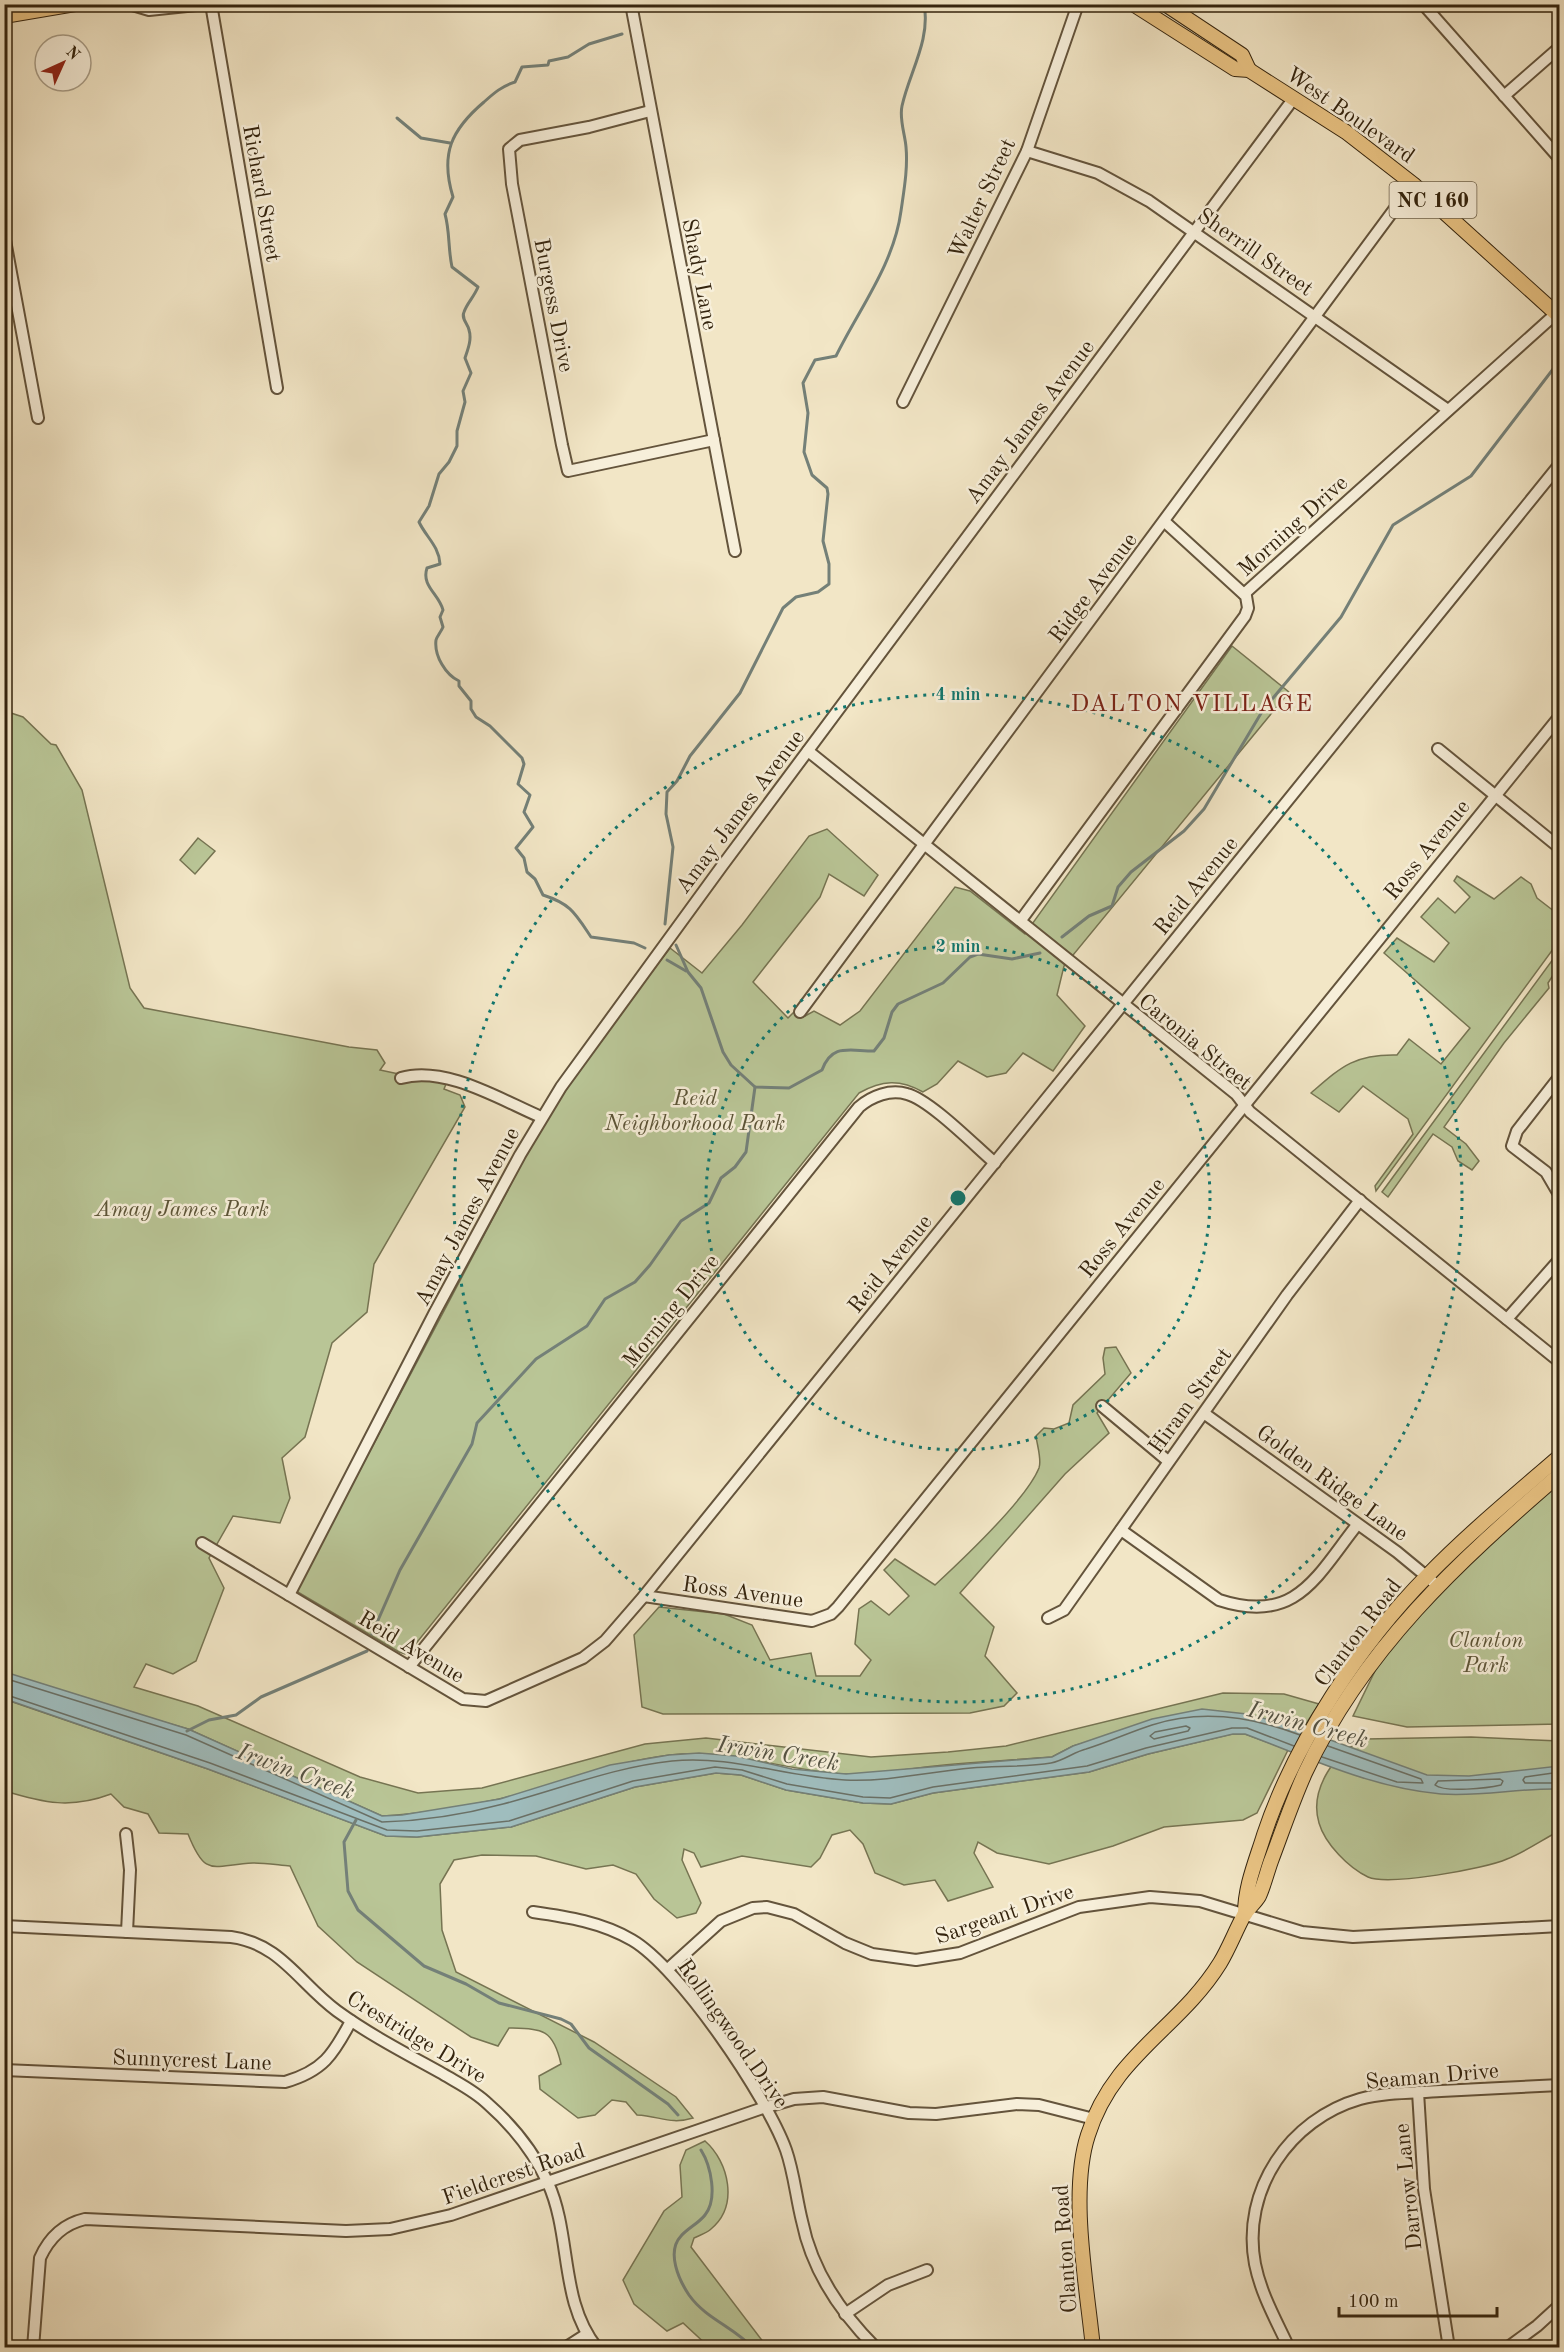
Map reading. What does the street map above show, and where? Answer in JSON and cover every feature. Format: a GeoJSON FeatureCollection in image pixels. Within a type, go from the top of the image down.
{"type":"FeatureCollection","features":[{"type":"Feature","properties":{"kind":"main road"},"geometry":{"type":"LineString","coordinates":[[4,16],[75,4]]}},
{"type":"Feature","properties":{"kind":"main road","name":"West Boulevard"},"geometry":{"type":"LineString","coordinates":[[1133,4],[1234,69],[1249,70],[1346,132],[1413,184],[1558,313]]}},
{"type":"Feature","properties":{"kind":"main road","name":"West Boulevard"},"geometry":{"type":"LineString","coordinates":[[1165,4],[1242,55],[1249,70]]}},
{"type":"Feature","properties":{"kind":"main road","name":"Clanton Road"},"geometry":{"type":"LineString","coordinates":[[1093,2348],[1079,2182],[1081,2159],[1094,2119],[1113,2082],[1124,2067],[1184,2007],[1219,1965],[1245,1914],[1259,1896],[1298,1773],[1362,1654],[1432,1580],[1466,1538],[1560,1456]]}},
{"type":"Feature","properties":{"kind":"main road","name":"Clanton Road"},"geometry":{"type":"LineString","coordinates":[[1432,1580],[1482,1541],[1560,1474]]}},
{"type":"Feature","properties":{"kind":"street"},"geometry":{"type":"LineString","coordinates":[[129,4],[148,10],[206,4]]}},
{"type":"Feature","properties":{"kind":"street","name":"Richard Street"},"geometry":{"type":"LineString","coordinates":[[211,4],[277,388]]}},
{"type":"Feature","properties":{"kind":"street","name":"Shady Lane"},"geometry":{"type":"LineString","coordinates":[[631,4],[735,551]]}},
{"type":"Feature","properties":{"kind":"street","name":"Walter Street"},"geometry":{"type":"LineString","coordinates":[[903,402],[1027,151],[1078,4]]}},
{"type":"Feature","properties":{"kind":"street"},"geometry":{"type":"LineString","coordinates":[[1423,5],[1560,159]]}},
{"type":"Feature","properties":{"kind":"street"},"geometry":{"type":"LineString","coordinates":[[1504,96],[1560,47]]}},
{"type":"Feature","properties":{"kind":"street","name":"Amay James Avenue"},"geometry":{"type":"LineString","coordinates":[[289,1595],[435,1312],[541,1117],[602,1030],[808,751],[1294,98]]}},
{"type":"Feature","properties":{"kind":"street","name":"Burgess Drive"},"geometry":{"type":"LineString","coordinates":[[650,111],[589,127],[520,140],[510,146],[508,153],[512,184],[568,471],[714,441]]}},
{"type":"Feature","properties":{"kind":"street","name":"Sherrill Street"},"geometry":{"type":"LineString","coordinates":[[1027,151],[1117,181],[1196,232],[1448,410]]}},
{"type":"Feature","properties":{"kind":"street","name":"Ridge Avenue"},"geometry":{"type":"LineString","coordinates":[[800,1012],[1317,317],[1413,184]]}},
{"type":"Feature","properties":{"kind":"street"},"geometry":{"type":"LineString","coordinates":[[4,235],[38,418]]}},
{"type":"Feature","properties":{"kind":"street","name":"Morning Drive"},"geometry":{"type":"LineString","coordinates":[[1021,920],[1245,616],[1247,600],[1244,594],[1558,313]]}},
{"type":"Feature","properties":{"kind":"street","name":"Reid Avenue"},"geometry":{"type":"LineString","coordinates":[[202,1543],[463,1699],[486,1701],[595,1651],[644,1596],[1560,464]]}},
{"type":"Feature","properties":{"kind":"street"},"geometry":{"type":"LineString","coordinates":[[1165,522],[1244,594]]}},
{"type":"Feature","properties":{"kind":"street","name":"Ross Avenue"},"geometry":{"type":"LineString","coordinates":[[644,1596],[799,1620],[812,1621],[831,1614],[1560,716]]}},
{"type":"Feature","properties":{"kind":"street"},"geometry":{"type":"LineString","coordinates":[[1438,749],[1560,848]]}},
{"type":"Feature","properties":{"kind":"street","name":"Caronia Street"},"geometry":{"type":"LineString","coordinates":[[808,751],[1021,920],[1122,1006],[1236,1094],[1244,1105],[1560,1362]]}},
{"type":"Feature","properties":{"kind":"street"},"geometry":{"type":"LineString","coordinates":[[401,1078],[419,1074],[440,1075],[541,1117]]}},
{"type":"Feature","properties":{"kind":"street"},"geometry":{"type":"LineString","coordinates":[[1560,1076],[1517,1131],[1512,1146],[1546,1172],[1560,1196]]}},
{"type":"Feature","properties":{"kind":"street","name":"Morning Drive"},"geometry":{"type":"LineString","coordinates":[[409,1667],[859,1107],[874,1096],[890,1092],[910,1094],[924,1103],[995,1163]]}},
{"type":"Feature","properties":{"kind":"street","name":"Hiram Street"},"geometry":{"type":"LineString","coordinates":[[1048,1618],[1064,1610],[1168,1461],[1205,1414],[1287,1295],[1360,1200]]}},
{"type":"Feature","properties":{"kind":"street"},"geometry":{"type":"LineString","coordinates":[[1507,1319],[1560,1259]]}},
{"type":"Feature","properties":{"kind":"street"},"geometry":{"type":"LineString","coordinates":[[1102,1406],[1168,1461]]}},
{"type":"Feature","properties":{"kind":"street","name":"Golden Ridge Lane"},"geometry":{"type":"LineString","coordinates":[[1205,1414],[1432,1580]]}},
{"type":"Feature","properties":{"kind":"street"},"geometry":{"type":"LineString","coordinates":[[1121,1530],[1219,1600],[1234,1605],[1258,1607],[1281,1603],[1301,1593],[1314,1582],[1357,1525]]}},
{"type":"Feature","properties":{"kind":"street"},"geometry":{"type":"LineString","coordinates":[[126,1834],[130,1870],[127,1932]]}},
{"type":"Feature","properties":{"kind":"street","name":"Sargeant Drive"},"geometry":{"type":"LineString","coordinates":[[668,1969],[721,1921],[753,1908],[774,1908],[794,1914],[845,1943],[872,1954],[916,1960],[960,1953],[1052,1915],[1118,1900],[1173,1898],[1200,1901],[1302,1932],[1353,1937],[1560,1926]]}},
{"type":"Feature","properties":{"kind":"street","name":"Rollingwood Drive"},"geometry":{"type":"LineString","coordinates":[[533,1912],[577,1918],[610,1929],[641,1946],[668,1969],[766,2107],[787,2152],[811,2256],[845,2314],[876,2348]]}},
{"type":"Feature","properties":{"kind":"street","name":"Crestridge Drive"},"geometry":{"type":"LineString","coordinates":[[4,1926],[231,1937],[256,1942],[283,1958],[315,1993],[351,2021],[487,2102],[517,2133],[548,2182],[558,2214],[572,2295],[587,2334],[597,2348]]}},
{"type":"Feature","properties":{"kind":"street","name":"Sunnycrest Lane"},"geometry":{"type":"LineString","coordinates":[[4,2070],[285,2082],[321,2066],[333,2054],[351,2021]]}},
{"type":"Feature","properties":{"kind":"street","name":"Seaman Drive"},"geometry":{"type":"LineString","coordinates":[[1289,2348],[1268,2305],[1255,2262],[1253,2227],[1257,2206],[1267,2177],[1282,2151],[1296,2136],[1320,2117],[1359,2100],[1378,2095],[1560,2085]]}},
{"type":"Feature","properties":{"kind":"street","name":"Darrow Lane"},"geometry":{"type":"LineString","coordinates":[[1418,2092],[1424,2189],[1449,2348]]}},
{"type":"Feature","properties":{"kind":"street","name":"Fieldcrest Road"},"geometry":{"type":"LineString","coordinates":[[33,2348],[40,2258],[49,2240],[59,2230],[76,2221],[111,2219],[346,2231],[390,2229],[451,2215],[794,2099],[823,2097],[909,2113],[936,2114],[1017,2104],[1039,2105],[1094,2119]]}},
{"type":"Feature","properties":{"kind":"street"},"geometry":{"type":"LineString","coordinates":[[845,2314],[888,2285],[927,2270]]}},
{"type":"Feature","properties":{"kind":"street"},"geometry":{"type":"LineString","coordinates":[[1507,2348],[1537,2326],[1560,2305]]}},
{"type":"Feature","properties":{"kind":"street"},"geometry":{"type":"LineString","coordinates":[[565,2348],[587,2334]]}},
{"type":"Feature","properties":{"kind":"green space","name":"Reid Neighborhood Park"},"geometry":{"type":"Polygon","coordinates":[[[1232,646],[1289,692],[1064,966],[1057,995],[1085,1026],[1053,1071],[1023,1053],[1006,1073],[987,1077],[958,1061],[937,1084],[923,1092],[907,1085],[891,1083],[875,1086],[859,1093],[410,1651],[405,1654],[399,1652],[296,1591],[539,1131],[592,1050],[670,948],[702,973],[742,925],[809,836],[827,829],[878,875],[864,896],[829,874],[820,897],[753,982],[788,1018],[797,1009],[805,1016],[814,1011],[840,1025],[860,1011],[955,887],[970,891],[1025,934],[1232,646]]]}},
{"type":"Feature","properties":{"kind":"green space","name":"Amay James Park"},"geometry":{"type":"Polygon","coordinates":[[[5,711],[23,717],[51,744],[56,745],[82,790],[130,988],[144,1008],[349,1047],[377,1050],[385,1063],[380,1070],[446,1084],[444,1089],[460,1095],[465,1107],[374,1264],[367,1312],[332,1343],[305,1437],[282,1458],[290,1498],[280,1523],[233,1516],[209,1558],[224,1588],[196,1661],[173,1674],[146,1664],[134,1687],[198,1706],[360,1777],[418,1793],[482,1788],[645,1744],[706,1738],[871,1757],[1006,1746],[1223,1693],[1284,1694],[1319,1704],[1302,1730],[1247,1714],[1106,1737],[1073,1746],[1052,1757],[856,1774],[801,1769],[736,1757],[670,1755],[626,1763],[499,1799],[441,1810],[382,1816],[188,1729],[122,1710],[5,1691],[5,711]]]}},
{"type":"Feature","properties":{"kind":"green space"},"geometry":{"type":"Polygon","coordinates":[[[198,838],[215,851],[195,874],[180,860],[198,838]]]}},
{"type":"Feature","properties":{"kind":"green space"},"geometry":{"type":"Polygon","coordinates":[[[1457,876],[1494,899],[1521,877],[1531,884],[1537,898],[1559,915],[1559,941],[1376,1191],[1375,1186],[1413,1134],[1408,1119],[1363,1086],[1339,1112],[1311,1093],[1349,1064],[1370,1057],[1397,1055],[1409,1039],[1441,1064],[1470,1028],[1384,953],[1397,938],[1434,962],[1449,943],[1421,917],[1438,898],[1455,913],[1470,897],[1454,881],[1457,876]]]}},
{"type":"Feature","properties":{"kind":"green space"},"geometry":{"type":"Polygon","coordinates":[[[1559,951],[1559,966],[1548,983],[1549,988],[1504,1043],[1444,1127],[1466,1144],[1479,1161],[1472,1170],[1458,1161],[1452,1147],[1433,1134],[1388,1197],[1382,1192],[1559,951]]]}},
{"type":"Feature","properties":{"kind":"green space"},"geometry":{"type":"Polygon","coordinates":[[[1116,1347],[1131,1373],[1097,1413],[1109,1433],[1065,1474],[960,1593],[994,1627],[985,1656],[1017,1693],[1004,1706],[970,1713],[663,1714],[642,1707],[634,1635],[659,1607],[724,1614],[752,1625],[770,1660],[811,1653],[816,1676],[860,1676],[871,1660],[855,1644],[859,1609],[871,1601],[889,1615],[909,1596],[884,1570],[895,1559],[935,1585],[961,1561],[1008,1512],[1032,1481],[1040,1465],[1036,1436],[1044,1428],[1054,1429],[1069,1423],[1073,1405],[1105,1374],[1103,1358],[1105,1348],[1116,1347]]]}},
{"type":"Feature","properties":{"kind":"green space","name":"Clanton Park"},"geometry":{"type":"Polygon","coordinates":[[[1559,1482],[1559,1724],[1407,1727],[1353,1716],[1377,1667],[1394,1643],[1448,1582],[1559,1482]]]}},
{"type":"Feature","properties":{"kind":"green space"},"geometry":{"type":"Polygon","coordinates":[[[4,1699],[208,1769],[386,1836],[417,1837],[511,1827],[635,1787],[716,1773],[741,1775],[786,1790],[863,1803],[891,1804],[933,1793],[1089,1772],[1148,1754],[1232,1734],[1245,1734],[1288,1750],[1257,1813],[1243,1820],[1164,1827],[1113,1846],[1049,1864],[997,1853],[978,1842],[974,1853],[993,1887],[948,1901],[935,1880],[904,1885],[875,1873],[863,1844],[850,1830],[832,1835],[820,1858],[811,1867],[742,1856],[701,1867],[694,1853],[684,1849],[682,1860],[701,1903],[696,1913],[677,1918],[654,1899],[636,1874],[613,1865],[586,1869],[536,1856],[482,1855],[454,1860],[440,1884],[442,1930],[456,1972],[594,2042],[676,2097],[693,2118],[678,2121],[637,2115],[626,2102],[612,2100],[595,2115],[578,2118],[540,2089],[539,2076],[561,2064],[550,2037],[538,2030],[509,2028],[498,2046],[471,2037],[357,1962],[318,1926],[290,1866],[253,1863],[212,1866],[200,1858],[188,1834],[159,1833],[148,1814],[124,1807],[111,1794],[83,1802],[58,1803],[32,1799],[5,1791],[4,1699]]]}},
{"type":"Feature","properties":{"kind":"green space"},"geometry":{"type":"Polygon","coordinates":[[[1471,1737],[1559,1741],[1559,1831],[1520,1853],[1496,1863],[1415,1878],[1368,1877],[1332,1847],[1319,1823],[1318,1798],[1327,1773],[1344,1752],[1366,1739],[1471,1737]]]}},
{"type":"Feature","properties":{"kind":"green space"},"geometry":{"type":"Polygon","coordinates":[[[705,2141],[720,2160],[725,2172],[728,2197],[720,2219],[709,2230],[694,2238],[691,2247],[767,2347],[709,2347],[683,2323],[667,2331],[634,2304],[623,2280],[664,2211],[682,2197],[680,2165],[686,2150],[705,2141]]]}},
{"type":"Feature","properties":{"kind":"water"},"geometry":{"type":"Polygon","coordinates":[[[5,1672],[188,1729],[382,1816],[402,1815],[500,1799],[610,1765],[669,1755],[699,1753],[736,1756],[792,1769],[846,1774],[1052,1757],[1073,1746],[1152,1719],[1202,1709],[1247,1714],[1289,1725],[1427,1775],[1469,1776],[1559,1766],[1559,1789],[1456,1795],[1415,1791],[1341,1771],[1245,1734],[1233,1734],[1148,1754],[1089,1772],[933,1793],[891,1804],[863,1803],[786,1790],[741,1775],[716,1773],[635,1787],[511,1827],[417,1837],[386,1836],[208,1769],[5,1699],[5,1672]]]}},
{"type":"Feature","properties":{"kind":"waterway"},"geometry":{"type":"LineString","coordinates":[[665,924],[673,847],[666,814],[667,792],[677,781],[690,756],[740,693],[783,608],[796,597],[818,592],[829,584],[829,564],[823,541],[828,494],[827,488],[812,475],[804,452],[808,413],[803,383],[815,360],[836,356],[883,268],[897,231],[906,171],[906,147],[901,111],[922,43],[924,4]]}},
{"type":"Feature","properties":{"kind":"waterway"},"geometry":{"type":"LineString","coordinates":[[622,34],[589,44],[568,57],[549,61],[548,65],[522,67],[515,82],[498,90],[473,112],[456,133],[451,144],[448,168],[453,197],[445,214],[452,267],[478,287],[463,315],[470,337],[465,358],[471,373],[463,391],[465,402],[457,431],[457,446],[449,462],[439,474],[429,506],[419,522],[435,547],[440,564],[427,568],[426,574],[428,585],[443,610],[440,617],[443,627],[436,640],[439,658],[450,674],[459,681],[459,686],[471,701],[471,709],[476,717],[490,726],[522,758],[524,764],[518,784],[530,795],[524,812],[533,827],[516,848],[524,858],[527,872],[535,879],[543,895],[572,910],[591,937],[634,943],[645,948]]}},
{"type":"Feature","properties":{"kind":"waterway"},"geometry":{"type":"LineString","coordinates":[[397,118],[421,138],[450,143]]}},
{"type":"Feature","properties":{"kind":"waterway"},"geometry":{"type":"LineString","coordinates":[[1062,937],[1089,916],[1112,906],[1118,887],[1131,872],[1184,831],[1204,809],[1263,710],[1341,617],[1393,525],[1471,476],[1560,360]]}},
{"type":"Feature","properties":{"kind":"waterway"},"geometry":{"type":"LineString","coordinates":[[676,945],[688,972],[701,988],[723,1052],[731,1065],[755,1087],[789,1088],[822,1070],[826,1061],[836,1052],[842,1050],[874,1051],[884,1038],[892,1012],[898,1004],[943,983],[970,957],[978,954],[1012,959],[1040,953]]}},
{"type":"Feature","properties":{"kind":"waterway"},"geometry":{"type":"LineString","coordinates":[[667,960],[686,971]]}},
{"type":"Feature","properties":{"kind":"waterway"},"geometry":{"type":"LineString","coordinates":[[372,1634],[400,1570],[472,1444],[477,1423],[536,1359],[587,1326],[605,1299],[635,1282],[681,1221],[709,1203],[721,1178],[735,1167],[746,1152],[755,1087]]}},
{"type":"Feature","properties":{"kind":"waterway"},"geometry":{"type":"LineString","coordinates":[[187,1731],[209,1720],[236,1715],[261,1697],[367,1651]]}},
{"type":"Feature","properties":{"kind":"waterway"},"geometry":{"type":"LineString","coordinates":[[356,1820],[344,1842],[348,1891],[358,1910],[424,1966],[466,1984],[499,2003],[561,2019],[571,2024],[589,2048],[668,2104],[678,2115]]}},
{"type":"Feature","properties":{"kind":"waterway"},"geometry":{"type":"LineString","coordinates":[[701,2150],[712,2182],[711,2200],[705,2215],[684,2233],[677,2243],[674,2258],[678,2274],[685,2289],[696,2303],[753,2348]]}},
{"type":"Feature","properties":{"kind":"district","name":"DALTON VILLAGE"},"geometry":{"type":"Point","coordinates":[1192,703]}},
{"type":"Feature","properties":{"kind":"water label","name":"Irwin Creek"},"geometry":{"type":"Point","coordinates":[1308,1724]}},
{"type":"Feature","properties":{"kind":"water label","name":"Irwin Creek"},"geometry":{"type":"Point","coordinates":[778,1753]}},
{"type":"Feature","properties":{"kind":"water label","name":"Irwin Creek"},"geometry":{"type":"Point","coordinates":[296,1771]}}]}
